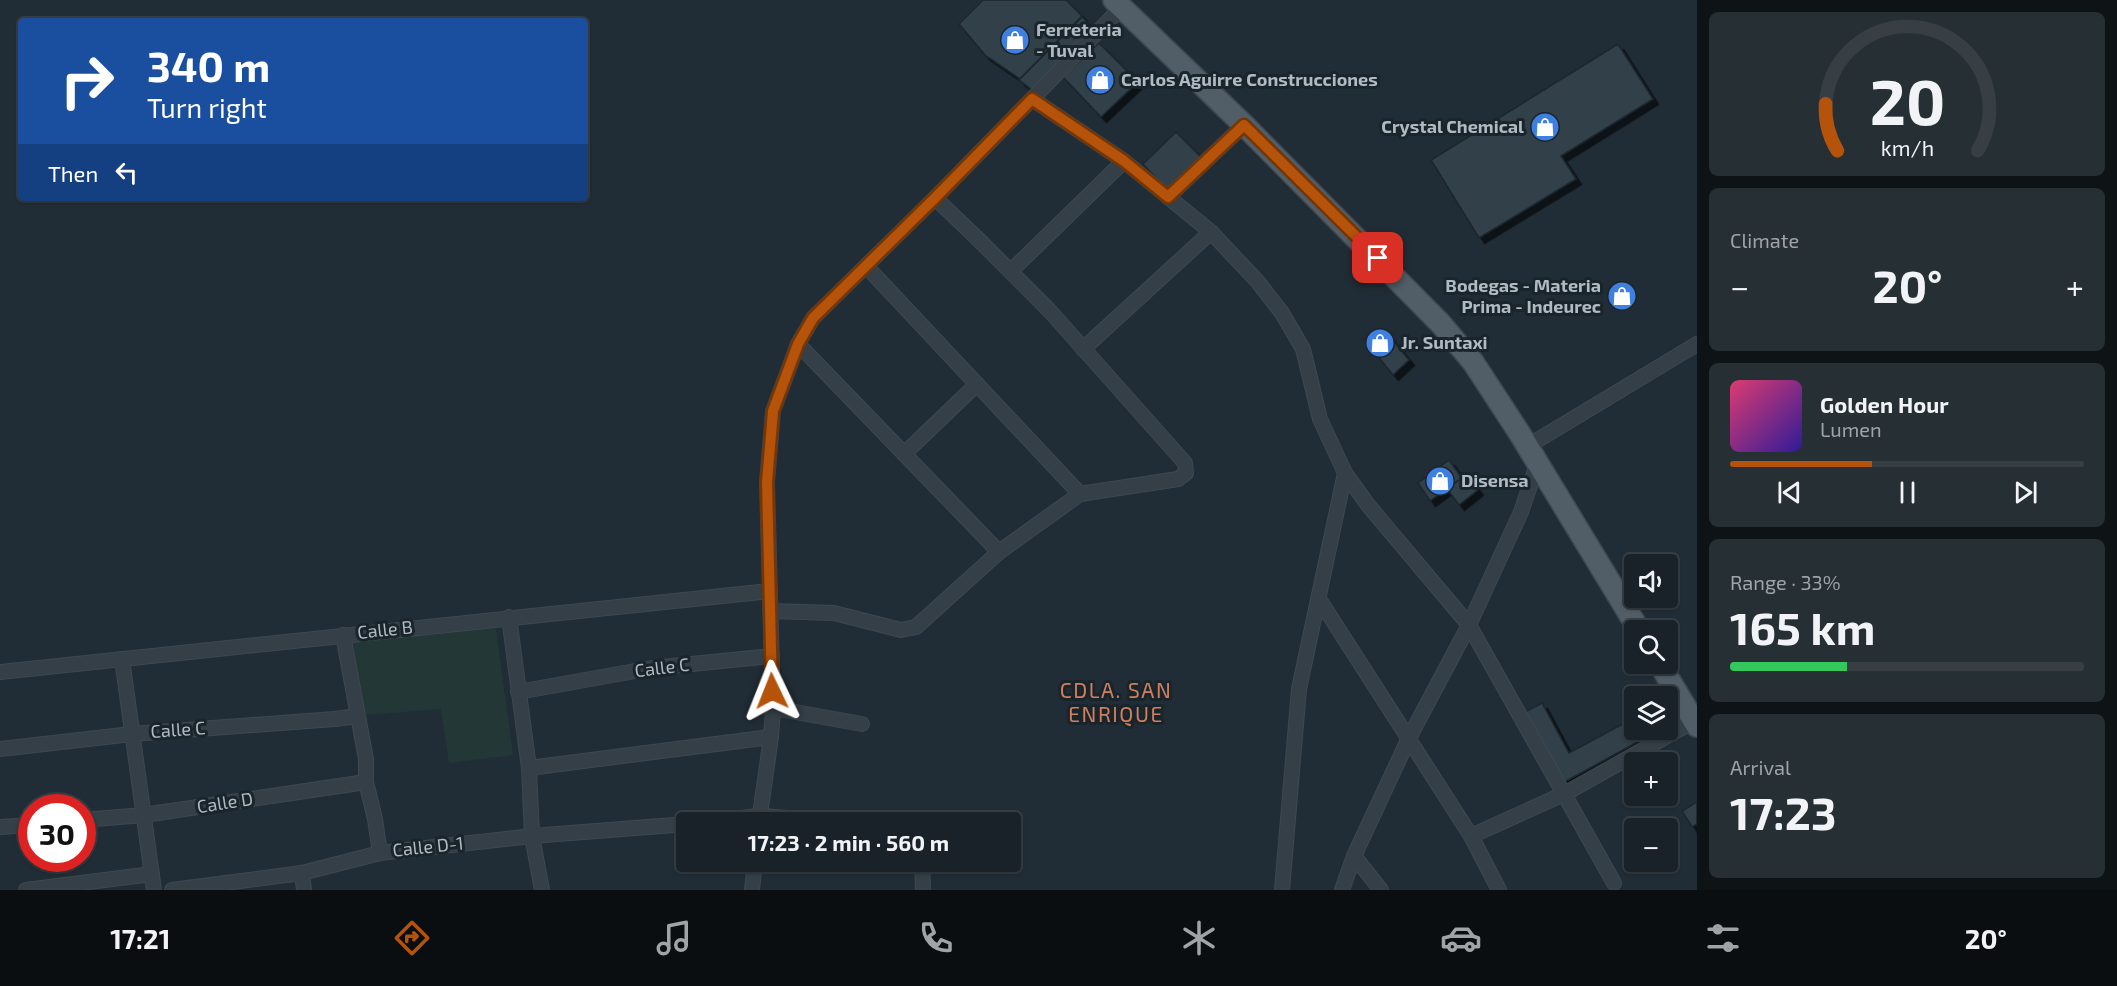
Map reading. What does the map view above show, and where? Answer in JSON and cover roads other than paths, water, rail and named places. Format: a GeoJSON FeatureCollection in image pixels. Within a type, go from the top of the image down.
{"type":"FeatureCollection","features":[{"type":"Feature","properties":{"kind":"main road"},"geometry":{"type":"LineString","coordinates":[[1118,4],[1244,125],[1428,308],[1473,362],[1533,454],[1633,620]]}},
{"type":"Feature","properties":{"kind":"main road"},"geometry":{"type":"LineString","coordinates":[[1666,674],[1695,723]]}},
{"type":"Feature","properties":{"kind":"street"},"geometry":{"type":"LineString","coordinates":[[761,812],[773,708],[767,482],[773,411],[798,344],[813,318],[1032,99],[1118,4]]}},
{"type":"Feature","properties":{"kind":"street"},"geometry":{"type":"LineString","coordinates":[[1032,99],[1124,161],[1211,232],[1258,282],[1282,313],[1303,349],[1320,419],[1345,473],[1368,505],[1469,625],[1614,884]]}},
{"type":"Feature","properties":{"kind":"street"},"geometry":{"type":"LineString","coordinates":[[1168,197],[1244,125]]}},
{"type":"Feature","properties":{"kind":"street"},"geometry":{"type":"LineString","coordinates":[[1011,271],[1124,161]]}},
{"type":"Feature","properties":{"kind":"street"},"geometry":{"type":"LineString","coordinates":[[770,611],[834,613],[901,630],[916,627],[999,552],[1080,494],[1178,479],[1186,473],[1185,463],[1049,310],[935,198]]}},
{"type":"Feature","properties":{"kind":"street"},"geometry":{"type":"LineString","coordinates":[[1083,350],[1211,232]]}},
{"type":"Feature","properties":{"kind":"street"},"geometry":{"type":"LineString","coordinates":[[866,266],[1080,494]]}},
{"type":"Feature","properties":{"kind":"street"},"geometry":{"type":"LineString","coordinates":[[798,344],[999,552]]}},
{"type":"Feature","properties":{"kind":"street"},"geometry":{"type":"LineString","coordinates":[[1342,890],[1354,856],[1409,738],[1469,625],[1521,512],[1533,454],[1697,344]]}},
{"type":"Feature","properties":{"kind":"street"},"geometry":{"type":"LineString","coordinates":[[904,454],[977,384]]}},
{"type":"Feature","properties":{"kind":"street"},"geometry":{"type":"LineString","coordinates":[[1282,890],[1299,689],[1345,473]]}},
{"type":"Feature","properties":{"kind":"street","name":"Calle B"},"geometry":{"type":"LineString","coordinates":[[0,672],[343,634],[770,591]]}},
{"type":"Feature","properties":{"kind":"street"},"geometry":{"type":"LineString","coordinates":[[1318,599],[1471,836],[1499,890]]}},
{"type":"Feature","properties":{"kind":"street"},"geometry":{"type":"LineString","coordinates":[[509,617],[529,768],[532,836],[542,890]]}},
{"type":"Feature","properties":{"kind":"street"},"geometry":{"type":"LineString","coordinates":[[343,634],[366,759],[366,782],[380,853]]}},
{"type":"Feature","properties":{"kind":"street","name":"Calle C"},"geometry":{"type":"LineString","coordinates":[[518,692],[652,668],[771,656]]}},
{"type":"Feature","properties":{"kind":"street"},"geometry":{"type":"LineString","coordinates":[[122,659],[154,890]]}},
{"type":"Feature","properties":{"kind":"street"},"geometry":{"type":"LineString","coordinates":[[773,708],[862,724]]}},
{"type":"Feature","properties":{"kind":"street","name":"Calle C"},"geometry":{"type":"LineString","coordinates":[[0,749],[132,734],[357,716]]}},
{"type":"Feature","properties":{"kind":"street"},"geometry":{"type":"LineString","coordinates":[[1471,836],[1564,794],[1695,723]]}},
{"type":"Feature","properties":{"kind":"street"},"geometry":{"type":"LineString","coordinates":[[529,768],[771,737]]}},
{"type":"Feature","properties":{"kind":"street","name":"Calle D"},"geometry":{"type":"LineString","coordinates":[[96,819],[144,815],[366,782]]}},
{"type":"Feature","properties":{"kind":"street","name":"Calle D-1"},"geometry":{"type":"LineString","coordinates":[[172,890],[226,886],[302,873],[380,853],[532,836],[676,825]]}},
{"type":"Feature","properties":{"kind":"street"},"geometry":{"type":"LineString","coordinates":[[0,827],[18,826]]}},
{"type":"Feature","properties":{"kind":"street"},"geometry":{"type":"LineString","coordinates":[[1354,856],[1381,890]]}},
{"type":"Feature","properties":{"kind":"street"},"geometry":{"type":"LineString","coordinates":[[752,890],[754,872]]}},
{"type":"Feature","properties":{"kind":"street"},"geometry":{"type":"LineString","coordinates":[[922,872],[923,890]]}},
{"type":"Feature","properties":{"kind":"street"},"geometry":{"type":"LineString","coordinates":[[302,873],[304,890]]}},
{"type":"Feature","properties":{"kind":"street"},"geometry":{"type":"LineString","coordinates":[[26,890],[152,874]]}},
{"type":"Feature","properties":{"kind":"place","name":"Ferreteria - Tuval"},"geometry":{"type":"Point","coordinates":[1015,40]}},
{"type":"Feature","properties":{"kind":"place","name":"Carlos Aguirre Construcciones"},"geometry":{"type":"Point","coordinates":[1100,80]}},
{"type":"Feature","properties":{"kind":"place","name":"Crystal Chemical"},"geometry":{"type":"Point","coordinates":[1545,127]}},
{"type":"Feature","properties":{"kind":"place","name":"Bodegas - Materia Prima - Indeurec"},"geometry":{"type":"Point","coordinates":[1622,296]}},
{"type":"Feature","properties":{"kind":"place","name":"Jr. Suntaxi"},"geometry":{"type":"Point","coordinates":[1380,343]}},
{"type":"Feature","properties":{"kind":"place","name":"Disensa"},"geometry":{"type":"Point","coordinates":[1440,481]}},
{"type":"Feature","properties":{"kind":"district","name":"CDLA. SAN ENRIQUE"},"geometry":{"type":"Point","coordinates":[1116,703]}}]}
